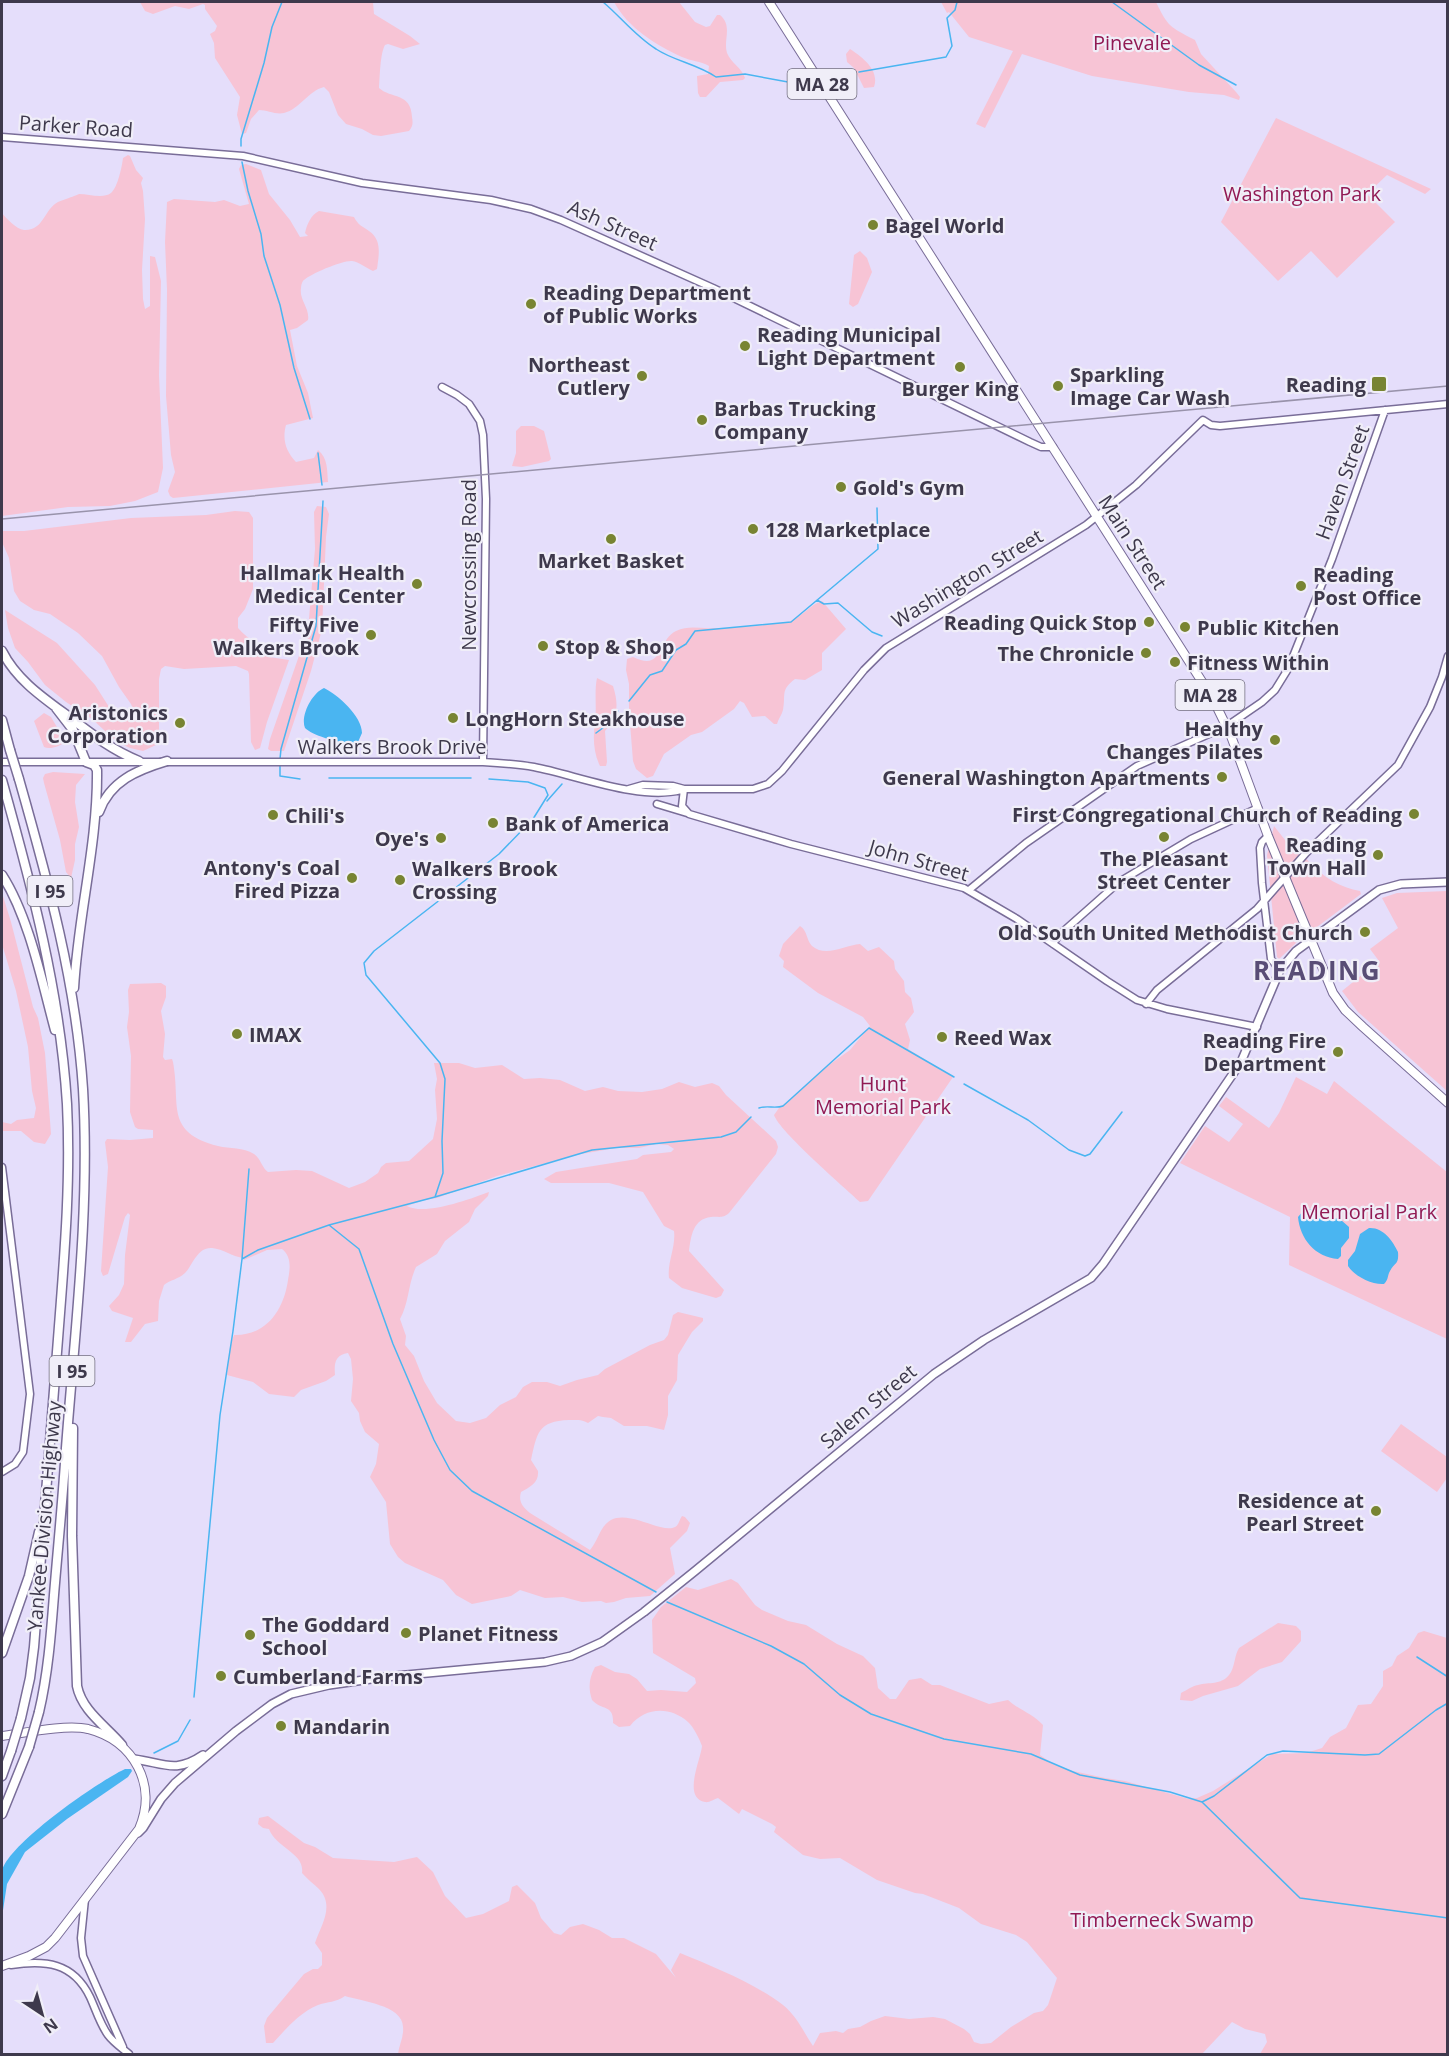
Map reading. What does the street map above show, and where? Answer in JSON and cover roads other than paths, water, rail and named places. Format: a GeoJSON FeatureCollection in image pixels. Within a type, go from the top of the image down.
{"type":"FeatureCollection","features":[{"type":"Feature","properties":{"kind":"highway"},"geometry":{"type":"LineString","coordinates":[[2,651],[21,679],[56,708],[105,744],[139,761]]}},
{"type":"Feature","properties":{"kind":"highway"},"geometry":{"type":"LineString","coordinates":[[56,708],[73,730],[86,762],[97,768],[95,827],[78,944],[74,1005]]}},
{"type":"Feature","properties":{"kind":"highway","name":"Yankee Division Highway"},"geometry":{"type":"LineString","coordinates":[[2,720],[57,920],[74,1005],[83,1089],[85,1187],[79,1291],[51,1634],[39,1712],[29,1747],[2,1814]]}},
{"type":"Feature","properties":{"kind":"highway"},"geometry":{"type":"LineString","coordinates":[[95,827],[102,805],[115,786],[135,772],[167,761]]}},
{"type":"Feature","properties":{"kind":"highway","name":"Yankee Division Highway"},"geometry":{"type":"LineString","coordinates":[[2,780],[44,940],[53,985],[63,1056],[69,1145],[68,1193],[46,1496],[30,1678],[21,1719],[2,1776]]}},
{"type":"Feature","properties":{"kind":"highway"},"geometry":{"type":"LineString","coordinates":[[2,875],[9,886],[35,955],[63,1056]]}},
{"type":"Feature","properties":{"kind":"highway"},"geometry":{"type":"LineString","coordinates":[[72,1374],[72,1536],[77,1686],[87,1709],[122,1745]]}},
{"type":"Feature","properties":{"kind":"highway"},"geometry":{"type":"LineString","coordinates":[[2,1653],[29,1576],[46,1496]]}},
{"type":"Feature","properties":{"kind":"main road","name":"Main Street"},"geometry":{"type":"LineString","coordinates":[[769,2],[1209,693],[1227,726],[1268,837],[1329,986],[1346,1010],[1448,1103]]}},
{"type":"Feature","properties":{"kind":"main road","name":"Salem Street"},"geometry":{"type":"LineString","coordinates":[[134,1759],[161,1766],[182,1766],[192,1762],[272,1704],[298,1692],[329,1684],[385,1677],[545,1662],[579,1653],[619,1631],[703,1565],[934,1374],[984,1340],[1091,1278],[1103,1264],[1236,1070],[1247,1050],[1280,970],[1291,955],[1370,895],[1390,886],[1448,882]]}},
{"type":"Feature","properties":{"kind":"main road"},"geometry":{"type":"LineString","coordinates":[[2,1736],[78,1728],[103,1735],[122,1745],[134,1759],[143,1778],[146,1801],[141,1824],[133,1838],[64,1928],[46,1947],[3,1966]]}},
{"type":"Feature","properties":{"kind":"main road","name":"Salem Street"},"geometry":{"type":"LineString","coordinates":[[133,1838],[143,1828],[171,1787],[220,1743]]}},
{"type":"Feature","properties":{"kind":"street","name":"Parker Road"},"geometry":{"type":"LineString","coordinates":[[2,137],[148,148]]}},
{"type":"Feature","properties":{"kind":"street","name":"Ash Street"},"geometry":{"type":"LineString","coordinates":[[148,148],[243,156],[362,183],[491,200],[542,212],[713,288],[1030,442],[1041,447],[1053,447]]}},
{"type":"Feature","properties":{"kind":"street","name":"Newcrossing Road"},"geometry":{"type":"LineString","coordinates":[[441,387],[461,397],[469,404],[480,421],[483,435],[486,508],[483,762]]}},
{"type":"Feature","properties":{"kind":"street"},"geometry":{"type":"LineString","coordinates":[[1385,410],[1448,404]]}},
{"type":"Feature","properties":{"kind":"street","name":"Washington Street"},"geometry":{"type":"LineString","coordinates":[[768,784],[782,771],[864,670],[885,648],[1097,517],[1136,485],[1203,420],[1211,425],[1220,426],[1385,410]]}},
{"type":"Feature","properties":{"kind":"street","name":"Haven Street"},"geometry":{"type":"LineString","coordinates":[[969,890],[1020,847],[1140,765],[1227,726],[1275,690],[1282,679],[1350,512],[1385,410]]}},
{"type":"Feature","properties":{"kind":"street"},"geometry":{"type":"LineString","coordinates":[[1030,442],[1044,433]]}},
{"type":"Feature","properties":{"kind":"street"},"geometry":{"type":"LineString","coordinates":[[1146,1004],[1157,990],[1265,901],[1310,849],[1398,765],[1430,707],[1448,656]]}},
{"type":"Feature","properties":{"kind":"street","name":"Walkers Brook Drive"},"geometry":{"type":"LineString","coordinates":[[2,762],[483,762],[534,767],[641,792],[673,792],[684,789],[747,790],[768,784]]}},
{"type":"Feature","properties":{"kind":"street"},"geometry":{"type":"LineString","coordinates":[[684,789],[682,805],[687,813]]}},
{"type":"Feature","properties":{"kind":"street","name":"John Street"},"geometry":{"type":"LineString","coordinates":[[657,804],[791,844],[969,890],[1117,988],[1146,1004],[1257,1027]]}},
{"type":"Feature","properties":{"kind":"street"},"geometry":{"type":"LineString","coordinates":[[1053,944],[1058,936],[1119,882],[1191,839],[1258,808]]}},
{"type":"Feature","properties":{"kind":"street"},"geometry":{"type":"LineString","coordinates":[[1268,837],[1262,842],[1260,848],[1271,959],[1280,970]]}},
{"type":"Feature","properties":{"kind":"street"},"geometry":{"type":"LineString","coordinates":[[2,1167],[30,1394],[24,1449],[15,1464],[2,1472]]}},
{"type":"Feature","properties":{"kind":"street"},"geometry":{"type":"LineString","coordinates":[[85,1899],[81,1938],[83,1956],[127,2053]]}},
{"type":"Feature","properties":{"kind":"street"},"geometry":{"type":"LineString","coordinates":[[3,1966],[46,1963],[71,1972],[85,1988],[108,2035],[127,2053]]}},
{"type":"Feature","properties":{"kind":"water"},"geometry":{"type":"Polygon","coordinates":[[[324,688],[354,713],[362,733],[358,742],[346,743],[330,740],[305,728],[304,717],[308,705],[324,688]]]}},
{"type":"Feature","properties":{"kind":"water"},"geometry":{"type":"Polygon","coordinates":[[[1311,1209],[1341,1220],[1349,1227],[1349,1238],[1341,1248],[1341,1256],[1338,1259],[1322,1255],[1305,1239],[1298,1217],[1303,1211],[1311,1209]]]}},
{"type":"Feature","properties":{"kind":"water"},"geometry":{"type":"Polygon","coordinates":[[[1369,1228],[1383,1232],[1398,1252],[1397,1261],[1384,1284],[1364,1279],[1348,1266],[1348,1260],[1355,1251],[1360,1234],[1369,1228]]]}},
{"type":"Feature","properties":{"kind":"water"},"geometry":{"type":"Polygon","coordinates":[[[125,1769],[132,1771],[128,1777],[67,1819],[25,1852],[7,1884],[2,1917],[1,1876],[8,1859],[20,1845],[56,1814],[125,1769]]]}},
{"type":"Feature","properties":{"kind":"waterway"},"geometry":{"type":"LineString","coordinates":[[241,146],[272,27],[282,2]]}},
{"type":"Feature","properties":{"kind":"waterway"},"geometry":{"type":"LineString","coordinates":[[603,2],[656,49],[716,77],[745,74],[788,82],[808,79]]}},
{"type":"Feature","properties":{"kind":"waterway"},"geometry":{"type":"LineString","coordinates":[[859,72],[946,57],[952,46],[947,18],[955,10],[957,2]]}},
{"type":"Feature","properties":{"kind":"waterway"},"geometry":{"type":"LineString","coordinates":[[1112,2],[1199,65],[1236,85]]}},
{"type":"Feature","properties":{"kind":"waterway"},"geometry":{"type":"LineString","coordinates":[[242,162],[261,234],[264,256],[280,305],[294,368],[310,419]]}},
{"type":"Feature","properties":{"kind":"waterway"},"geometry":{"type":"LineString","coordinates":[[318,453],[322,485]]}},
{"type":"Feature","properties":{"kind":"waterway"},"geometry":{"type":"LineString","coordinates":[[280,759],[316,626],[323,501]]}},
{"type":"Feature","properties":{"kind":"waterway"},"geometry":{"type":"LineString","coordinates":[[629,701],[650,675],[662,671],[676,650],[686,644],[695,631],[791,622],[878,549],[877,508]]}},
{"type":"Feature","properties":{"kind":"waterway"},"geometry":{"type":"LineString","coordinates":[[817,600],[824,604],[838,603],[872,632],[882,636]]}},
{"type":"Feature","properties":{"kind":"waterway"},"geometry":{"type":"LineString","coordinates":[[596,733],[611,722],[618,711]]}},
{"type":"Feature","properties":{"kind":"waterway"},"geometry":{"type":"LineString","coordinates":[[280,764],[280,776],[300,779]]}},
{"type":"Feature","properties":{"kind":"waterway"},"geometry":{"type":"LineString","coordinates":[[329,778],[471,778]]}},
{"type":"Feature","properties":{"kind":"waterway"},"geometry":{"type":"LineString","coordinates":[[435,1197],[443,1173],[445,1079],[440,1063],[366,975],[364,963],[374,951],[499,854],[533,819],[548,795],[545,788],[528,782],[489,779]]}},
{"type":"Feature","properties":{"kind":"waterway"},"geometry":{"type":"LineString","coordinates":[[547,801],[562,784]]}},
{"type":"Feature","properties":{"kind":"waterway"},"geometry":{"type":"LineString","coordinates":[[759,1108],[783,1106],[869,1028],[954,1077]]}},
{"type":"Feature","properties":{"kind":"waterway"},"geometry":{"type":"LineString","coordinates":[[964,1084],[1028,1120],[1069,1150],[1085,1156],[1090,1154],[1122,1112]]}},
{"type":"Feature","properties":{"kind":"waterway"},"geometry":{"type":"LineString","coordinates":[[242,1259],[258,1250],[329,1225],[435,1197],[592,1150],[721,1137],[736,1132],[751,1117]]}},
{"type":"Feature","properties":{"kind":"waterway"},"geometry":{"type":"LineString","coordinates":[[194,1697],[220,1415],[242,1259],[249,1169]]}},
{"type":"Feature","properties":{"kind":"waterway"},"geometry":{"type":"LineString","coordinates":[[329,1225],[359,1249],[393,1344],[434,1440],[450,1470],[472,1491],[656,1592]]}},
{"type":"Feature","properties":{"kind":"waterway"},"geometry":{"type":"LineString","coordinates":[[667,1602],[771,1646],[804,1664],[840,1695],[871,1714],[944,1739],[1031,1754],[1080,1775],[1170,1792],[1202,1802],[1300,1898],[1448,1918]]}},
{"type":"Feature","properties":{"kind":"waterway"},"geometry":{"type":"LineString","coordinates":[[1417,1657],[1448,1677]]}},
{"type":"Feature","properties":{"kind":"waterway"},"geometry":{"type":"LineString","coordinates":[[1202,1802],[1214,1796],[1267,1755],[1283,1751],[1379,1754],[1448,1703]]}},
{"type":"Feature","properties":{"kind":"waterway"},"geometry":{"type":"LineString","coordinates":[[154,1753],[178,1741],[190,1720]]}},
{"type":"Feature","properties":{"kind":"railway"},"geometry":{"type":"LineString","coordinates":[[2,519],[1448,386]]}},
{"type":"Feature","properties":{"kind":"place","name":"Bagel World"},"geometry":{"type":"Point","coordinates":[873,225]}},
{"type":"Feature","properties":{"kind":"place","name":"Reading Department of Public Works"},"geometry":{"type":"Point","coordinates":[531,304]}},
{"type":"Feature","properties":{"kind":"place","name":"Reading Municipal Light Department"},"geometry":{"type":"Point","coordinates":[745,346]}},
{"type":"Feature","properties":{"kind":"place","name":"Burger King"},"geometry":{"type":"Point","coordinates":[960,367]}},
{"type":"Feature","properties":{"kind":"place","name":"Northeast Cutlery"},"geometry":{"type":"Point","coordinates":[642,376]}},
{"type":"Feature","properties":{"kind":"place","name":"Reading"},"geometry":{"type":"Point","coordinates":[1379,384]}},
{"type":"Feature","properties":{"kind":"place","name":"Sparkling Image Car Wash"},"geometry":{"type":"Point","coordinates":[1058,386]}},
{"type":"Feature","properties":{"kind":"place","name":"Barbas Trucking Company"},"geometry":{"type":"Point","coordinates":[702,420]}},
{"type":"Feature","properties":{"kind":"place","name":"Gold's Gym"},"geometry":{"type":"Point","coordinates":[841,487]}},
{"type":"Feature","properties":{"kind":"place","name":"128 Marketplace"},"geometry":{"type":"Point","coordinates":[753,529]}},
{"type":"Feature","properties":{"kind":"place","name":"Market Basket"},"geometry":{"type":"Point","coordinates":[611,539]}},
{"type":"Feature","properties":{"kind":"place","name":"Hallmark Health Medical Center"},"geometry":{"type":"Point","coordinates":[417,584]}},
{"type":"Feature","properties":{"kind":"place","name":"Reading Post Office"},"geometry":{"type":"Point","coordinates":[1301,586]}},
{"type":"Feature","properties":{"kind":"place","name":"Reading Quick Stop"},"geometry":{"type":"Point","coordinates":[1149,622]}},
{"type":"Feature","properties":{"kind":"place","name":"Public Kitchen"},"geometry":{"type":"Point","coordinates":[1185,627]}},
{"type":"Feature","properties":{"kind":"place","name":"Fifty Five Walkers Brook"},"geometry":{"type":"Point","coordinates":[371,635]}},
{"type":"Feature","properties":{"kind":"place","name":"Stop & Shop"},"geometry":{"type":"Point","coordinates":[543,646]}},
{"type":"Feature","properties":{"kind":"place","name":"The Chronicle"},"geometry":{"type":"Point","coordinates":[1146,653]}},
{"type":"Feature","properties":{"kind":"place","name":"Fitness Within"},"geometry":{"type":"Point","coordinates":[1175,662]}},
{"type":"Feature","properties":{"kind":"place","name":"LongHorn Steakhouse"},"geometry":{"type":"Point","coordinates":[453,718]}},
{"type":"Feature","properties":{"kind":"place","name":"Aristonics Corporation"},"geometry":{"type":"Point","coordinates":[180,723]}},
{"type":"Feature","properties":{"kind":"place","name":"Healthy Changes Pilates"},"geometry":{"type":"Point","coordinates":[1275,740]}},
{"type":"Feature","properties":{"kind":"place","name":"General Washington Apartments"},"geometry":{"type":"Point","coordinates":[1222,777]}},
{"type":"Feature","properties":{"kind":"place","name":"First Congregational Church of Reading"},"geometry":{"type":"Point","coordinates":[1414,814]}},
{"type":"Feature","properties":{"kind":"place","name":"Chili's"},"geometry":{"type":"Point","coordinates":[273,815]}},
{"type":"Feature","properties":{"kind":"place","name":"Bank of America"},"geometry":{"type":"Point","coordinates":[493,823]}},
{"type":"Feature","properties":{"kind":"place","name":"The Pleasant Street Center"},"geometry":{"type":"Point","coordinates":[1164,837]}},
{"type":"Feature","properties":{"kind":"place","name":"Oye's"},"geometry":{"type":"Point","coordinates":[441,838]}},
{"type":"Feature","properties":{"kind":"place","name":"Reading Town Hall"},"geometry":{"type":"Point","coordinates":[1378,855]}},
{"type":"Feature","properties":{"kind":"place","name":"Antony's Coal Fired Pizza"},"geometry":{"type":"Point","coordinates":[352,878]}},
{"type":"Feature","properties":{"kind":"place","name":"Walkers Brook Crossing"},"geometry":{"type":"Point","coordinates":[400,880]}},
{"type":"Feature","properties":{"kind":"place","name":"Old South United Methodist Church"},"geometry":{"type":"Point","coordinates":[1365,932]}},
{"type":"Feature","properties":{"kind":"place","name":"IMAX"},"geometry":{"type":"Point","coordinates":[237,1034]}},
{"type":"Feature","properties":{"kind":"place","name":"Reed Wax"},"geometry":{"type":"Point","coordinates":[942,1037]}},
{"type":"Feature","properties":{"kind":"place","name":"Reading Fire Department"},"geometry":{"type":"Point","coordinates":[1338,1052]}},
{"type":"Feature","properties":{"kind":"place","name":"Residence at Pearl Street"},"geometry":{"type":"Point","coordinates":[1376,1511]}},
{"type":"Feature","properties":{"kind":"place","name":"Planet Fitness"},"geometry":{"type":"Point","coordinates":[406,1633]}},
{"type":"Feature","properties":{"kind":"place","name":"The Goddard School"},"geometry":{"type":"Point","coordinates":[250,1635]}},
{"type":"Feature","properties":{"kind":"place","name":"Cumberland Farms"},"geometry":{"type":"Point","coordinates":[221,1676]}},
{"type":"Feature","properties":{"kind":"place","name":"Mandarin"},"geometry":{"type":"Point","coordinates":[281,1726]}},
{"type":"Feature","properties":{"kind":"district","name":"READING"},"geometry":{"type":"Point","coordinates":[1317,970]}},
{"type":"Feature","properties":{"kind":"park label","name":"Pinevale"},"geometry":{"type":"Point","coordinates":[1132,42]}},
{"type":"Feature","properties":{"kind":"park label","name":"Washington Park"},"geometry":{"type":"Point","coordinates":[1302,193]}},
{"type":"Feature","properties":{"kind":"park label","name":"Hunt Memorial Park"},"geometry":{"type":"Point","coordinates":[883,1094]}},
{"type":"Feature","properties":{"kind":"park label","name":"Memorial Park"},"geometry":{"type":"Point","coordinates":[1369,1211]}},
{"type":"Feature","properties":{"kind":"park label","name":"Timberneck Swamp"},"geometry":{"type":"Point","coordinates":[1162,1919]}}]}
